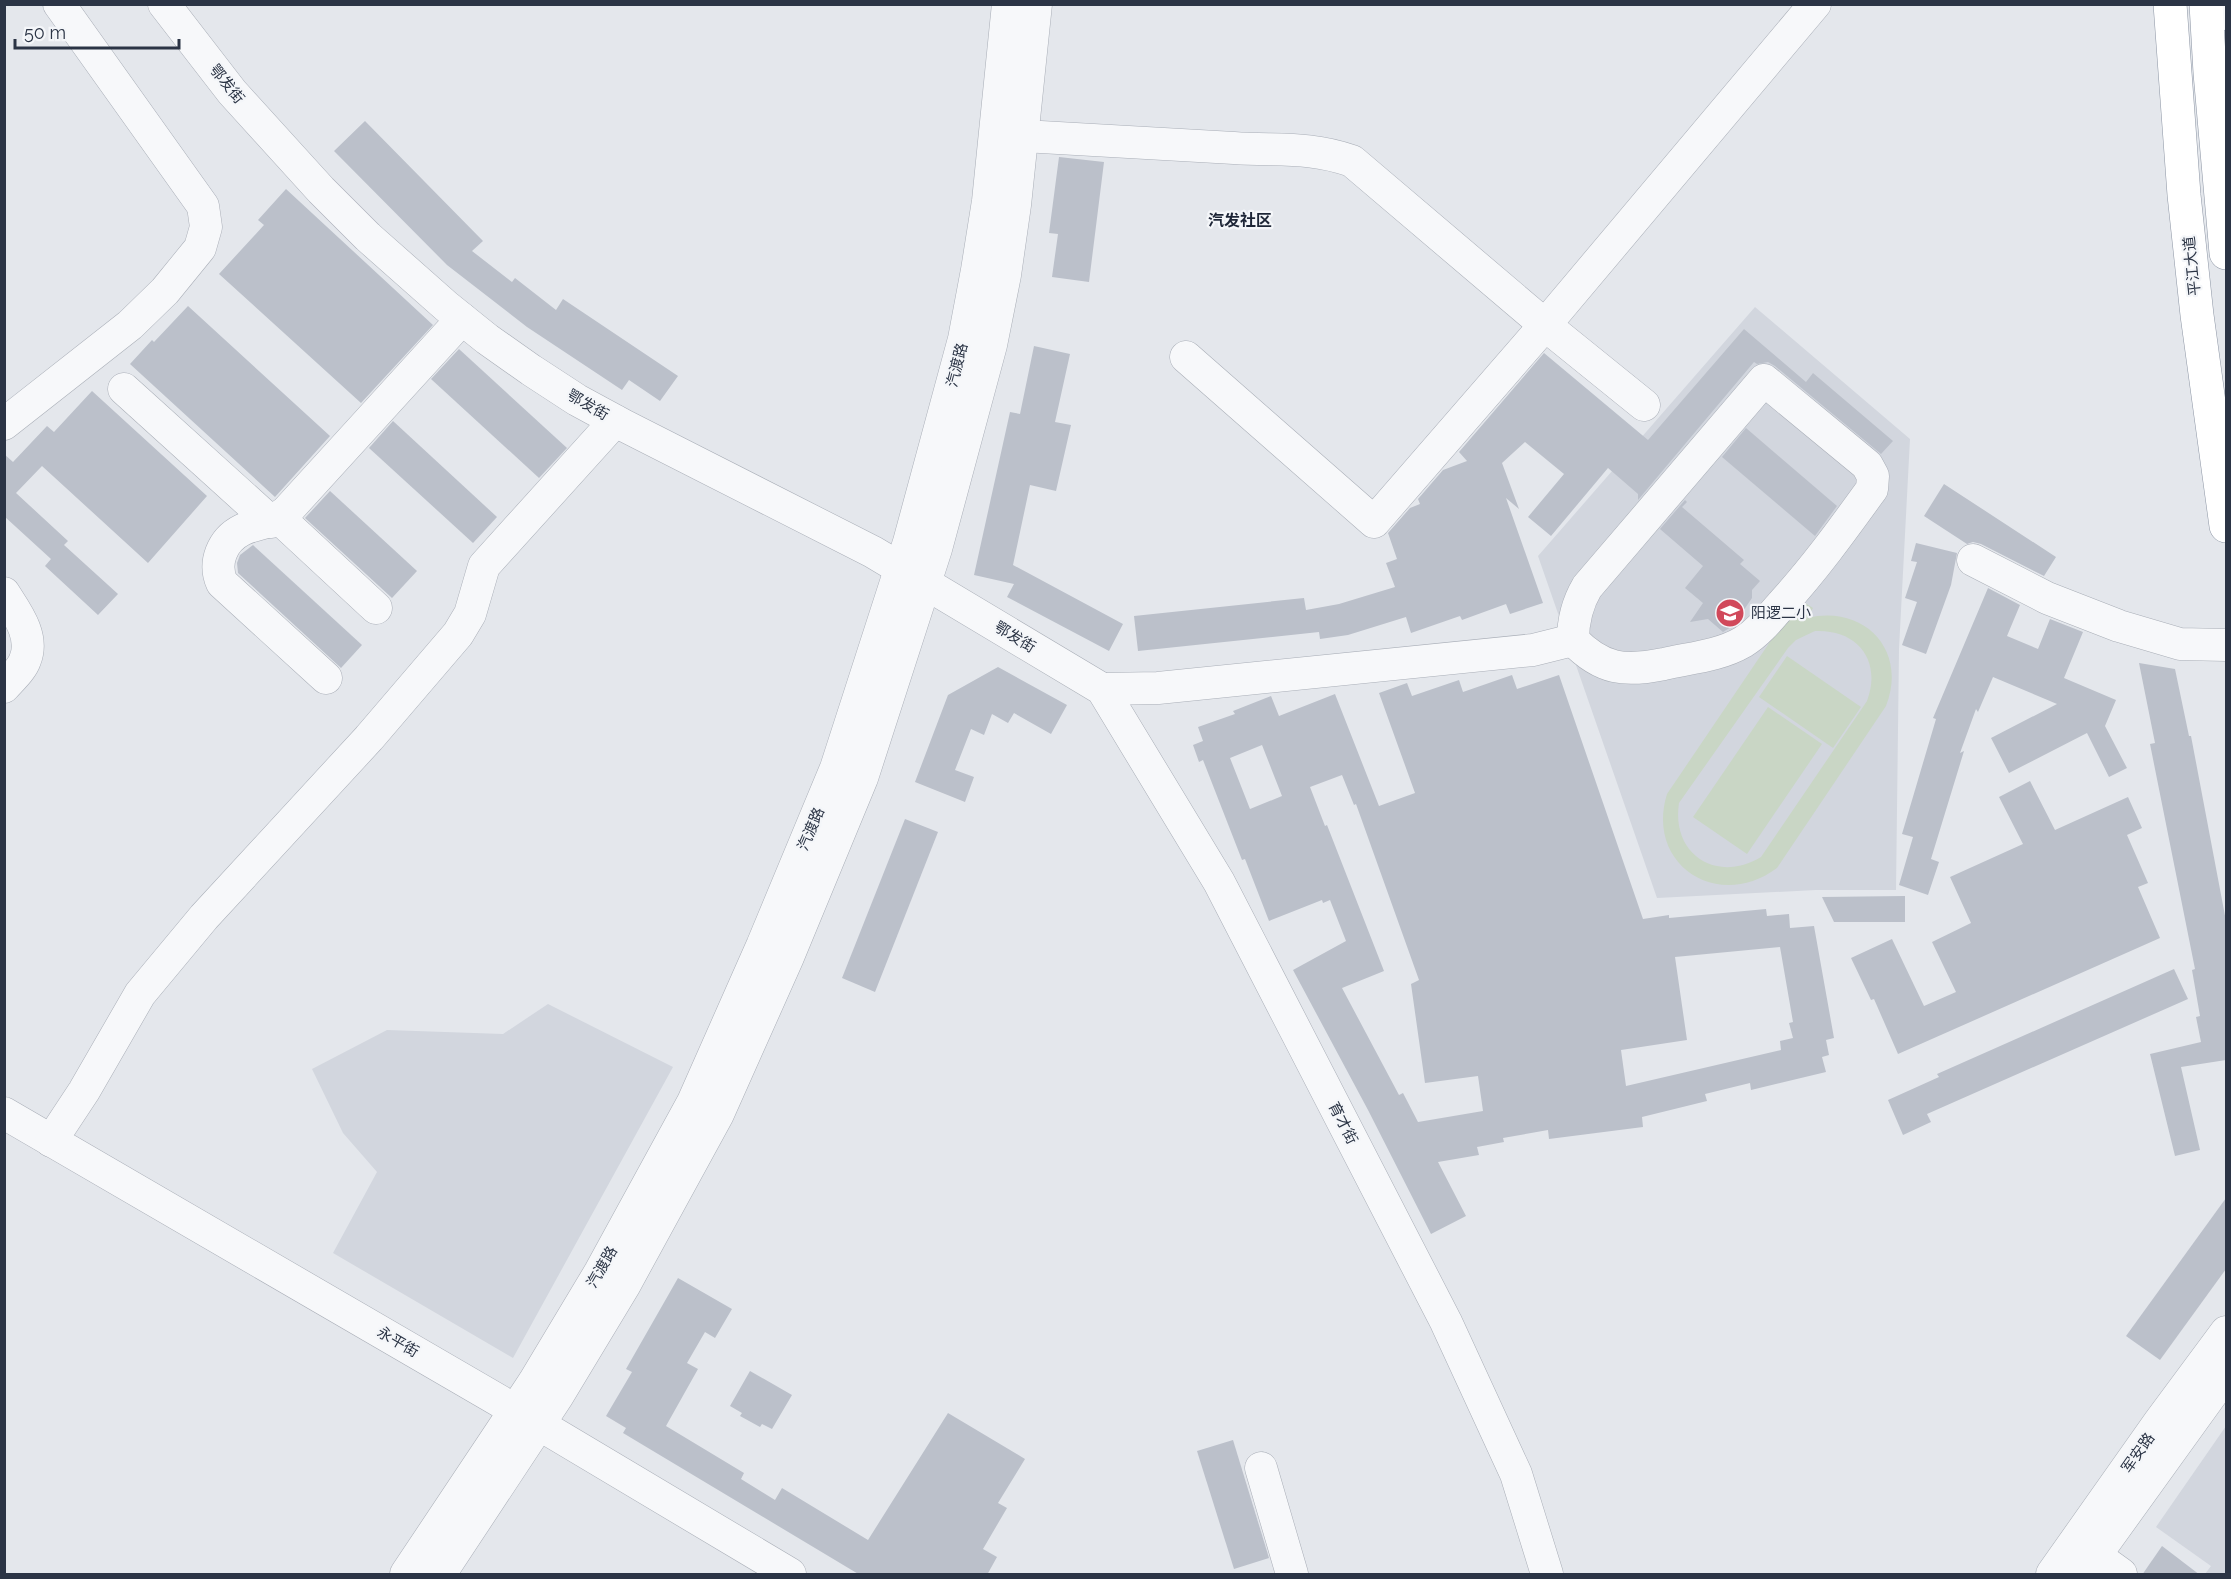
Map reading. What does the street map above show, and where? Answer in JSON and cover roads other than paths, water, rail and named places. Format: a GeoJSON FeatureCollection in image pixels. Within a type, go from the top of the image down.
{"type":"FeatureCollection","features":[{"type":"Feature","properties":{"kind":"highway","name":"平江大道"},"geometry":{"type":"LineString","coordinates":[[2170,4],[2180,152],[2196,304],[2226,526]]}},
{"type":"Feature","properties":{"kind":"highway"},"geometry":{"type":"LineString","coordinates":[[2213,12],[2226,254]]}},
{"type":"Feature","properties":{"kind":"street"},"geometry":{"type":"LineString","coordinates":[[4,424],[129,325],[165,291],[200,248],[206,226],[203,206],[59,4]]}},
{"type":"Feature","properties":{"kind":"street","name":"鄂发街"},"geometry":{"type":"LineString","coordinates":[[164,4],[232,92],[313,182],[368,237],[462,319],[531,370],[615,421],[873,552],[1102,688]]}},
{"type":"Feature","properties":{"kind":"street","name":"汽渡路"},"geometry":{"type":"LineString","coordinates":[[913,576],[977,270],[989,190],[1008,4]]}},
{"type":"Feature","properties":{"kind":"street","name":"汽渡路"},"geometry":{"type":"LineString","coordinates":[[440,1575],[527,1418],[600,1272],[693,1102],[762,946],[913,576],[975,408],[991,345],[1005,275],[1023,136],[1036,4]]}},
{"type":"Feature","properties":{"kind":"street"},"geometry":{"type":"LineString","coordinates":[[1186,357],[1374,522],[1545,325],[1815,4]]}},
{"type":"Feature","properties":{"kind":"street"},"geometry":{"type":"LineString","coordinates":[[1023,136],[1240,149],[1309,150],[1333,154],[1352,161],[1545,325],[1644,405]]}},
{"type":"Feature","properties":{"kind":"street"},"geometry":{"type":"LineString","coordinates":[[326,678],[222,583],[218,560],[227,542],[243,529],[275,520],[462,319]]}},
{"type":"Feature","properties":{"kind":"street"},"geometry":{"type":"LineString","coordinates":[[1764,380],[1871,470],[1874,483],[1872,489],[1807,577],[1762,626],[1743,642],[1716,653],[1641,669],[1625,669],[1610,666],[1596,659],[1573,640],[1575,616],[1579,601],[1587,587],[1764,380]]}},
{"type":"Feature","properties":{"kind":"street"},"geometry":{"type":"LineString","coordinates":[[124,388],[376,608]]}},
{"type":"Feature","properties":{"kind":"street"},"geometry":{"type":"LineString","coordinates":[[51,1141],[84,1091],[140,994],[204,917],[369,738],[458,634],[470,614],[484,566],[615,421]]}},
{"type":"Feature","properties":{"kind":"street"},"geometry":{"type":"LineString","coordinates":[[1973,560],[2047,598],[2119,626],[2180,644],[2226,645]]}},
{"type":"Feature","properties":{"kind":"street"},"geometry":{"type":"LineString","coordinates":[[4,593],[25,628],[28,648],[25,661],[4,687]]}},
{"type":"Feature","properties":{"kind":"street"},"geometry":{"type":"LineString","coordinates":[[1102,688],[1158,688],[1533,650],[1573,640]]}},
{"type":"Feature","properties":{"kind":"street","name":"育才街"},"geometry":{"type":"LineString","coordinates":[[1102,688],[1219,882],[1446,1322],[1516,1474],[1547,1575]]}},
{"type":"Feature","properties":{"kind":"street","name":"永平街"},"geometry":{"type":"LineString","coordinates":[[4,1113],[527,1418],[790,1575]]}},
{"type":"Feature","properties":{"kind":"street","name":"军安路"},"geometry":{"type":"LineString","coordinates":[[2052,1575],[2160,1421],[2226,1332]]}},
{"type":"Feature","properties":{"kind":"street","name":"军安路"},"geometry":{"type":"LineString","coordinates":[[2089,1565],[2226,1374]]}},
{"type":"Feature","properties":{"kind":"street","name":"汽渡路"},"geometry":{"type":"LineString","coordinates":[[406,1575],[527,1418]]}},
{"type":"Feature","properties":{"kind":"street"},"geometry":{"type":"LineString","coordinates":[[1261,1468],[1292,1575]]}},
{"type":"Feature","properties":{"kind":"street"},"geometry":{"type":"LineString","coordinates":[[2089,1565],[2121,1575]]}},
{"type":"Feature","properties":{"kind":"place","name":"阳逻二小"},"geometry":{"type":"Point","coordinates":[1730,613]}},
{"type":"Feature","properties":{"kind":"district","name":"汽发社区"},"geometry":{"type":"Point","coordinates":[1240,220]}}]}
